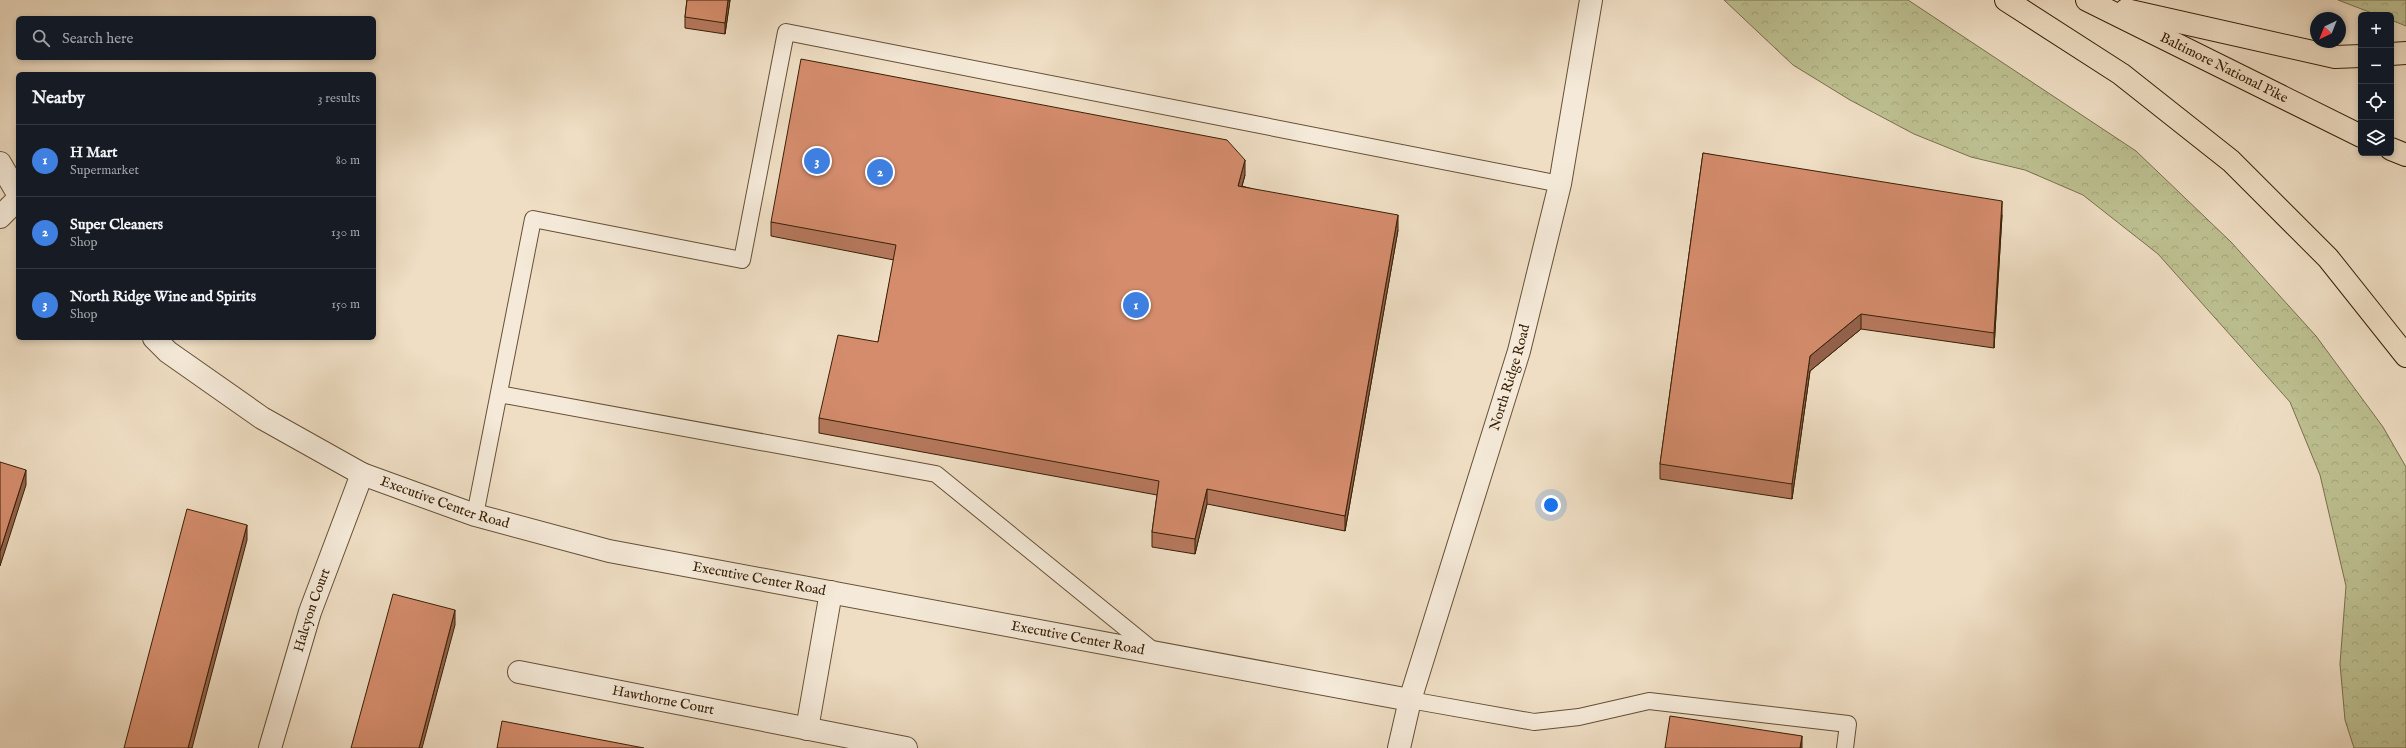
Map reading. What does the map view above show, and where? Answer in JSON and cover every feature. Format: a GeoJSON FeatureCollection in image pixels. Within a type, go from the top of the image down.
{"type":"FeatureCollection","features":[{"type":"Feature","properties":{"kind":"main road"},"geometry":{"type":"LineString","coordinates":[[2006,0],[2121,74],[2231,161],[2328,258],[2406,356]]}},
{"type":"Feature","properties":{"kind":"main road"},"geometry":{"type":"LineString","coordinates":[[2089,1],[2334,57],[2358,56]]}},
{"type":"Feature","properties":{"kind":"main road","name":"Baltimore National Pike"},"geometry":{"type":"LineString","coordinates":[[2089,1],[2358,135]]}},
{"type":"Feature","properties":{"kind":"main road"},"geometry":{"type":"LineString","coordinates":[[2394,54],[2406,53]]}},
{"type":"Feature","properties":{"kind":"main road"},"geometry":{"type":"LineString","coordinates":[[2394,150],[2406,155]]}},
{"type":"Feature","properties":{"kind":"street","name":"North Ridge Road"},"geometry":{"type":"LineString","coordinates":[[1399,748],[1410,700],[1519,351],[1560,184],[1591,0]]}},
{"type":"Feature","properties":{"kind":"street"},"geometry":{"type":"LineString","coordinates":[[0,164],[16,191]]}},
{"type":"Feature","properties":{"kind":"street"},"geometry":{"type":"LineString","coordinates":[[0,217],[16,201]]}},
{"type":"Feature","properties":{"kind":"street","name":"Executive Center Road"},"geometry":{"type":"LineString","coordinates":[[156,340],[168,352],[262,418],[362,474],[475,516],[609,551],[1410,700]]}},
{"type":"Feature","properties":{"kind":"street","name":"Halcyon Court"},"geometry":{"type":"LineString","coordinates":[[270,748],[310,612],[362,474]]}},
{"type":"Feature","properties":{"kind":"street"},"geometry":{"type":"LineString","coordinates":[[808,729],[831,592]]}},
{"type":"Feature","properties":{"kind":"street","name":"Hawthorne Court"},"geometry":{"type":"LineString","coordinates":[[519,672],[906,748]]}},
{"type":"Feature","properties":{"kind":"lane"},"geometry":{"type":"LineString","coordinates":[[475,516],[533,219],[742,260],[786,32],[1560,184]]}},
{"type":"Feature","properties":{"kind":"lane"},"geometry":{"type":"LineString","coordinates":[[499,394],[936,474],[1155,652]]}},
{"type":"Feature","properties":{"kind":"lane"},"geometry":{"type":"LineString","coordinates":[[1410,700],[1534,722],[1579,716],[1649,701],[1848,724],[1845,748]]}},
{"type":"Feature","properties":{"kind":"green space"},"geometry":{"type":"Polygon","coordinates":[[[1724,0],[1908,0],[2136,151],[2231,242],[2316,336],[2383,427],[2406,467],[2406,748],[2354,748],[2345,720],[2340,664],[2346,586],[2320,475],[2290,402],[2158,254],[2083,195],[2025,170],[1971,157],[1914,134],[1850,100],[1793,65],[1724,0]]]}},
{"type":"Feature","properties":{"kind":"green space"},"geometry":{"type":"Polygon","coordinates":[[[2338,0],[2406,0],[2406,26],[2394,21],[2394,12],[2369,12],[2338,0]]]}},
{"type":"Feature","properties":{"kind":"building"},"geometry":{"type":"Polygon","coordinates":[[[687,0],[728,0],[725,23],[685,17],[687,0]]]}},
{"type":"Feature","properties":{"kind":"building"},"geometry":{"type":"Polygon","coordinates":[[[801,59],[1227,140],[1245,160],[1238,186],[1398,215],[1345,516],[1207,489],[1195,539],[1152,532],[1159,481],[819,418],[838,335],[878,342],[896,245],[771,222],[801,59]]]}},
{"type":"Feature","properties":{"kind":"building"},"geometry":{"type":"Polygon","coordinates":[[[1703,153],[2002,201],[1994,333],[1861,314],[1810,356],[1792,484],[1660,464],[1703,153]]]}},
{"type":"Feature","properties":{"kind":"building"},"geometry":{"type":"Polygon","coordinates":[[[0,462],[26,470],[0,551],[0,462]]]}},
{"type":"Feature","properties":{"kind":"building"},"geometry":{"type":"Polygon","coordinates":[[[187,509],[247,525],[188,748],[124,748],[187,509]]]}},
{"type":"Feature","properties":{"kind":"building"},"geometry":{"type":"Polygon","coordinates":[[[393,594],[455,610],[419,748],[351,748],[393,594]]]}},
{"type":"Feature","properties":{"kind":"building"},"geometry":{"type":"Polygon","coordinates":[[[1670,716],[1802,736],[1800,748],[1665,748],[1670,716]]]}},
{"type":"Feature","properties":{"kind":"building"},"geometry":{"type":"Polygon","coordinates":[[[502,721],[644,748],[497,748],[502,721]]]}},
{"type":"Feature","properties":{"kind":"place","name":"North Ridge Wine and Spirits"},"geometry":{"type":"Point","coordinates":[817,161]}},
{"type":"Feature","properties":{"kind":"place","name":"Super Cleaners"},"geometry":{"type":"Point","coordinates":[880,172]}},
{"type":"Feature","properties":{"kind":"place","name":"H Mart"},"geometry":{"type":"Point","coordinates":[1136,305]}}]}
